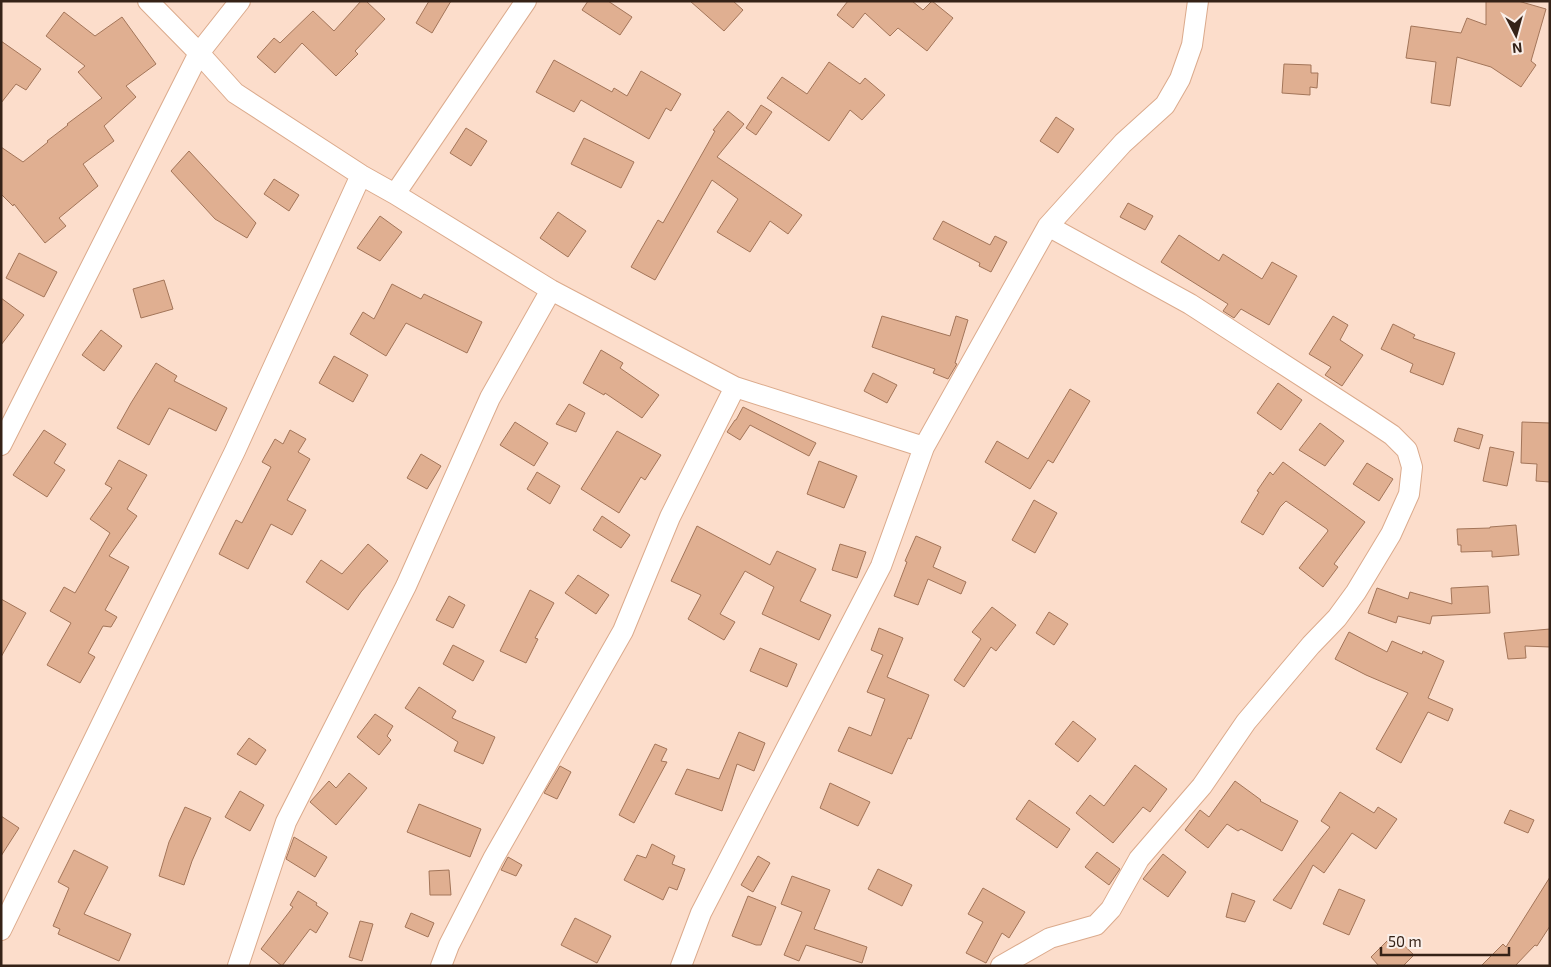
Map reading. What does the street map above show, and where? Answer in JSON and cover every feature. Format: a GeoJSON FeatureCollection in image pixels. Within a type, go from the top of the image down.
{"type":"FeatureCollection","features":[{"type":"Feature","properties":{"kind":"street"},"geometry":{"type":"LineString","coordinates":[[148,1],[199,52],[235,93],[361,175],[551,290],[735,387],[924,447]]}},
{"type":"Feature","properties":{"kind":"street"},"geometry":{"type":"LineString","coordinates":[[1,445],[199,52],[240,1]]}},
{"type":"Feature","properties":{"kind":"street"},"geometry":{"type":"LineString","coordinates":[[395,194],[526,1]]}},
{"type":"Feature","properties":{"kind":"street"},"geometry":{"type":"LineString","coordinates":[[681,966],[701,913],[881,566],[924,447],[1048,226],[1123,143],[1165,105],[1180,80],[1192,45],[1198,1]]}},
{"type":"Feature","properties":{"kind":"street"},"geometry":{"type":"LineString","coordinates":[[1,930],[235,451],[361,175]]}},
{"type":"Feature","properties":{"kind":"street"},"geometry":{"type":"LineString","coordinates":[[1001,966],[1050,938],[1096,925],[1110,909],[1139,858],[1202,786],[1246,722],[1311,645],[1337,618],[1356,592],[1392,534],[1409,494],[1412,468],[1407,450],[1392,435],[1368,419],[1190,304],[1048,226]]}},
{"type":"Feature","properties":{"kind":"street"},"geometry":{"type":"LineString","coordinates":[[238,966],[286,822],[406,586],[490,398],[551,290]]}},
{"type":"Feature","properties":{"kind":"street"},"geometry":{"type":"LineString","coordinates":[[441,966],[449,945],[481,880],[623,631],[670,517],[735,387]]}},
{"type":"Feature","properties":{"kind":"building"},"geometry":{"type":"Polygon","coordinates":[[[361,1],[366,1],[385,19],[355,51],[358,54],[336,76],[302,43],[275,73],[257,57],[274,38],[280,43],[313,11],[334,31],[361,1]]]}},
{"type":"Feature","properties":{"kind":"building"},"geometry":{"type":"Polygon","coordinates":[[[429,1],[451,1],[432,33],[416,23],[429,1]]]}},
{"type":"Feature","properties":{"kind":"building"},"geometry":{"type":"Polygon","coordinates":[[[588,1],[608,1],[632,17],[620,35],[582,10],[588,1]]]}},
{"type":"Feature","properties":{"kind":"building"},"geometry":{"type":"Polygon","coordinates":[[[690,1],[733,1],[743,10],[724,31],[690,1]]]}},
{"type":"Feature","properties":{"kind":"building"},"geometry":{"type":"Polygon","coordinates":[[[848,1],[912,1],[923,10],[932,1],[953,18],[927,51],[898,28],[890,36],[865,13],[853,28],[837,15],[848,1]]]}},
{"type":"Feature","properties":{"kind":"building"},"geometry":{"type":"Polygon","coordinates":[[[1486,1],[1518,1],[1546,9],[1531,61],[1536,65],[1521,87],[1491,67],[1457,57],[1450,106],[1431,103],[1436,62],[1406,58],[1411,26],[1461,33],[1467,18],[1486,25],[1486,1]]]}},
{"type":"Feature","properties":{"kind":"building"},"geometry":{"type":"Polygon","coordinates":[[[64,12],[95,36],[122,17],[156,64],[126,86],[136,97],[104,126],[114,141],[83,164],[98,186],[59,218],[66,226],[45,243],[14,204],[13,206],[1,194],[1,147],[23,162],[67,124],[102,98],[78,72],[85,66],[46,36],[64,12]]]}},
{"type":"Feature","properties":{"kind":"building"},"geometry":{"type":"Polygon","coordinates":[[[1,41],[41,69],[26,90],[16,84],[1,103],[1,41]]]}},
{"type":"Feature","properties":{"kind":"building"},"geometry":{"type":"Polygon","coordinates":[[[554,60],[612,92],[614,88],[627,96],[641,71],[681,94],[671,111],[666,108],[649,139],[581,100],[574,112],[536,92],[554,60]]]}},
{"type":"Feature","properties":{"kind":"building"},"geometry":{"type":"Polygon","coordinates":[[[829,62],[860,84],[865,78],[885,95],[862,120],[850,110],[829,141],[767,98],[782,77],[807,94],[829,62]]]}},
{"type":"Feature","properties":{"kind":"building"},"geometry":{"type":"Polygon","coordinates":[[[1284,64],[1311,65],[1311,73],[1318,73],[1317,88],[1310,87],[1310,95],[1282,93],[1284,64]]]}},
{"type":"Feature","properties":{"kind":"building"},"geometry":{"type":"Polygon","coordinates":[[[761,105],[772,112],[756,135],[746,128],[761,105]]]}},
{"type":"Feature","properties":{"kind":"building"},"geometry":{"type":"Polygon","coordinates":[[[728,111],[744,124],[717,157],[802,215],[788,234],[770,221],[750,252],[717,232],[738,199],[712,180],[655,280],[631,267],[658,220],[663,223],[715,131],[713,130],[728,111]]]}},
{"type":"Feature","properties":{"kind":"building"},"geometry":{"type":"Polygon","coordinates":[[[1056,117],[1074,129],[1058,153],[1040,141],[1056,117]]]}},
{"type":"Feature","properties":{"kind":"building"},"geometry":{"type":"Polygon","coordinates":[[[466,128],[487,141],[471,166],[450,153],[466,128]]]}},
{"type":"Feature","properties":{"kind":"building"},"geometry":{"type":"Polygon","coordinates":[[[584,138],[634,162],[621,188],[571,164],[584,138]]]}},
{"type":"Feature","properties":{"kind":"building"},"geometry":{"type":"Polygon","coordinates":[[[189,151],[256,223],[247,238],[215,219],[171,171],[189,151]]]}},
{"type":"Feature","properties":{"kind":"building"},"geometry":{"type":"Polygon","coordinates":[[[274,179],[299,195],[289,211],[264,194],[274,179]]]}},
{"type":"Feature","properties":{"kind":"building"},"geometry":{"type":"Polygon","coordinates":[[[1128,203],[1153,216],[1145,230],[1120,217],[1128,203]]]}},
{"type":"Feature","properties":{"kind":"building"},"geometry":{"type":"Polygon","coordinates":[[[558,212],[586,231],[568,257],[540,238],[558,212]]]}},
{"type":"Feature","properties":{"kind":"building"},"geometry":{"type":"Polygon","coordinates":[[[380,216],[402,232],[380,261],[357,248],[380,216]]]}},
{"type":"Feature","properties":{"kind":"building"},"geometry":{"type":"Polygon","coordinates":[[[943,221],[990,245],[995,236],[1007,242],[991,272],[979,266],[980,263],[933,239],[943,221]]]}},
{"type":"Feature","properties":{"kind":"building"},"geometry":{"type":"Polygon","coordinates":[[[1179,235],[1219,261],[1223,254],[1262,279],[1272,262],[1297,276],[1269,325],[1241,309],[1234,318],[1223,311],[1228,304],[1161,262],[1179,235]]]}},
{"type":"Feature","properties":{"kind":"building"},"geometry":{"type":"Polygon","coordinates":[[[19,253],[57,272],[44,297],[6,278],[19,253]]]}},
{"type":"Feature","properties":{"kind":"building"},"geometry":{"type":"Polygon","coordinates":[[[164,280],[173,309],[141,318],[133,289],[164,280]]]}},
{"type":"Feature","properties":{"kind":"building"},"geometry":{"type":"Polygon","coordinates":[[[392,284],[421,299],[424,294],[482,322],[467,353],[406,323],[386,356],[350,334],[363,312],[374,319],[392,284]]]}},
{"type":"Feature","properties":{"kind":"building"},"geometry":{"type":"Polygon","coordinates":[[[1,298],[24,315],[1,345],[1,298]]]}},
{"type":"Feature","properties":{"kind":"building"},"geometry":{"type":"Polygon","coordinates":[[[882,316],[950,336],[956,316],[968,320],[955,363],[957,364],[948,379],[933,373],[935,369],[872,347],[882,316]]]}},
{"type":"Feature","properties":{"kind":"building"},"geometry":{"type":"Polygon","coordinates":[[[1333,316],[1348,325],[1340,340],[1363,355],[1342,386],[1325,375],[1331,367],[1309,354],[1333,316]]]}},
{"type":"Feature","properties":{"kind":"building"},"geometry":{"type":"Polygon","coordinates":[[[1393,324],[1415,335],[1413,338],[1455,353],[1443,385],[1410,372],[1413,364],[1381,349],[1393,324]]]}},
{"type":"Feature","properties":{"kind":"building"},"geometry":{"type":"Polygon","coordinates":[[[101,330],[122,346],[104,371],[82,355],[101,330]]]}},
{"type":"Feature","properties":{"kind":"building"},"geometry":{"type":"Polygon","coordinates":[[[601,350],[623,363],[620,368],[659,395],[642,418],[605,393],[604,395],[583,383],[601,350]]]}},
{"type":"Feature","properties":{"kind":"building"},"geometry":{"type":"Polygon","coordinates":[[[334,356],[368,375],[353,402],[319,383],[334,356]]]}},
{"type":"Feature","properties":{"kind":"building"},"geometry":{"type":"Polygon","coordinates":[[[156,363],[177,376],[174,381],[227,408],[216,431],[169,408],[149,445],[117,428],[156,363]]]}},
{"type":"Feature","properties":{"kind":"building"},"geometry":{"type":"Polygon","coordinates":[[[873,373],[897,385],[887,403],[864,391],[873,373]]]}},
{"type":"Feature","properties":{"kind":"building"},"geometry":{"type":"Polygon","coordinates":[[[1278,383],[1302,400],[1281,430],[1257,413],[1278,383]]]}},
{"type":"Feature","properties":{"kind":"building"},"geometry":{"type":"Polygon","coordinates":[[[1070,389],[1090,401],[1053,463],[1048,460],[1030,489],[985,462],[997,441],[1028,459],[1070,389]]]}},
{"type":"Feature","properties":{"kind":"building"},"geometry":{"type":"Polygon","coordinates":[[[569,404],[585,413],[576,432],[556,424],[569,404]]]}},
{"type":"Feature","properties":{"kind":"building"},"geometry":{"type":"Polygon","coordinates":[[[743,407],[816,443],[809,456],[750,425],[740,440],[727,432],[743,407]]]}},
{"type":"Feature","properties":{"kind":"building"},"geometry":{"type":"Polygon","coordinates":[[[515,422],[548,443],[534,466],[500,445],[515,422]]]}},
{"type":"Feature","properties":{"kind":"building"},"geometry":{"type":"Polygon","coordinates":[[[1522,422],[1550,423],[1550,482],[1536,481],[1537,464],[1521,463],[1522,422]]]}},
{"type":"Feature","properties":{"kind":"building"},"geometry":{"type":"Polygon","coordinates":[[[1320,423],[1344,441],[1325,466],[1299,450],[1320,423]]]}},
{"type":"Feature","properties":{"kind":"building"},"geometry":{"type":"Polygon","coordinates":[[[1458,428],[1483,435],[1479,449],[1454,441],[1458,428]]]}},
{"type":"Feature","properties":{"kind":"building"},"geometry":{"type":"Polygon","coordinates":[[[44,430],[66,444],[54,463],[65,470],[47,497],[13,475],[44,430]]]}},
{"type":"Feature","properties":{"kind":"building"},"geometry":{"type":"Polygon","coordinates":[[[290,430],[306,439],[298,452],[310,459],[287,500],[306,510],[292,535],[271,524],[248,569],[219,554],[236,520],[242,523],[271,467],[262,462],[275,439],[283,444],[290,430]]]}},
{"type":"Feature","properties":{"kind":"building"},"geometry":{"type":"Polygon","coordinates":[[[617,431],[661,455],[645,480],[641,477],[619,513],[581,489],[617,431]]]}},
{"type":"Feature","properties":{"kind":"building"},"geometry":{"type":"Polygon","coordinates":[[[1490,447],[1514,452],[1507,486],[1483,481],[1490,447]]]}},
{"type":"Feature","properties":{"kind":"building"},"geometry":{"type":"Polygon","coordinates":[[[421,454],[441,466],[427,489],[407,478],[421,454]]]}},
{"type":"Feature","properties":{"kind":"building"},"geometry":{"type":"Polygon","coordinates":[[[119,460],[147,475],[127,509],[137,516],[109,556],[129,567],[105,610],[117,617],[111,627],[103,626],[88,653],[95,657],[80,683],[47,665],[71,623],[50,611],[64,587],[75,593],[110,533],[90,519],[112,488],[105,484],[119,460]]]}},
{"type":"Feature","properties":{"kind":"building"},"geometry":{"type":"Polygon","coordinates":[[[819,461],[857,476],[844,508],[807,494],[819,461]]]}},
{"type":"Feature","properties":{"kind":"building"},"geometry":{"type":"Polygon","coordinates":[[[1283,462],[1365,522],[1334,564],[1338,567],[1323,587],[1299,568],[1328,531],[1327,529],[1286,501],[1280,507],[1263,535],[1241,522],[1259,492],[1257,491],[1270,472],[1273,475],[1283,462]]]}},
{"type":"Feature","properties":{"kind":"building"},"geometry":{"type":"Polygon","coordinates":[[[1367,463],[1393,479],[1379,501],[1353,484],[1367,463]]]}},
{"type":"Feature","properties":{"kind":"building"},"geometry":{"type":"Polygon","coordinates":[[[537,472],[560,486],[550,504],[527,489],[537,472]]]}},
{"type":"Feature","properties":{"kind":"building"},"geometry":{"type":"Polygon","coordinates":[[[1034,500],[1057,513],[1035,553],[1012,540],[1034,500]]]}},
{"type":"Feature","properties":{"kind":"building"},"geometry":{"type":"Polygon","coordinates":[[[602,516],[630,535],[621,548],[593,530],[602,516]]]}},
{"type":"Feature","properties":{"kind":"building"},"geometry":{"type":"Polygon","coordinates":[[[1516,525],[1519,555],[1492,557],[1492,551],[1461,552],[1461,545],[1458,545],[1457,529],[1516,525]]]}},
{"type":"Feature","properties":{"kind":"building"},"geometry":{"type":"Polygon","coordinates":[[[697,526],[770,565],[777,551],[816,569],[800,601],[831,615],[819,640],[762,614],[774,587],[745,571],[720,614],[735,622],[724,640],[688,619],[701,595],[671,581],[697,526]]]}},
{"type":"Feature","properties":{"kind":"building"},"geometry":{"type":"Polygon","coordinates":[[[916,536],[941,547],[933,567],[966,582],[961,594],[928,579],[918,605],[894,596],[907,562],[905,561],[916,536]]]}},
{"type":"Feature","properties":{"kind":"building"},"geometry":{"type":"Polygon","coordinates":[[[368,544],[388,561],[348,610],[306,582],[321,560],[342,574],[368,544]]]}},
{"type":"Feature","properties":{"kind":"building"},"geometry":{"type":"Polygon","coordinates":[[[840,544],[866,552],[857,578],[832,570],[840,544]]]}},
{"type":"Feature","properties":{"kind":"building"},"geometry":{"type":"Polygon","coordinates":[[[578,575],[609,595],[596,614],[565,593],[578,575]]]}},
{"type":"Feature","properties":{"kind":"building"},"geometry":{"type":"Polygon","coordinates":[[[1488,586],[1490,613],[1432,616],[1430,624],[1398,616],[1396,623],[1368,613],[1377,588],[1408,599],[1410,592],[1452,604],[1451,588],[1488,586]]]}},
{"type":"Feature","properties":{"kind":"building"},"geometry":{"type":"Polygon","coordinates":[[[530,590],[554,603],[535,638],[538,639],[526,663],[500,651],[530,590]]]}},
{"type":"Feature","properties":{"kind":"building"},"geometry":{"type":"Polygon","coordinates":[[[449,596],[465,605],[453,628],[436,620],[449,596]]]}},
{"type":"Feature","properties":{"kind":"building"},"geometry":{"type":"Polygon","coordinates":[[[1,599],[26,613],[1,657],[1,599]]]}},
{"type":"Feature","properties":{"kind":"building"},"geometry":{"type":"Polygon","coordinates":[[[992,607],[1016,625],[996,651],[991,647],[964,687],[954,680],[981,639],[972,632],[992,607]]]}},
{"type":"Feature","properties":{"kind":"building"},"geometry":{"type":"Polygon","coordinates":[[[1049,612],[1068,624],[1054,645],[1036,633],[1049,612]]]}},
{"type":"Feature","properties":{"kind":"building"},"geometry":{"type":"Polygon","coordinates":[[[879,628],[903,638],[887,677],[929,695],[911,739],[908,738],[892,774],[838,751],[849,727],[871,736],[885,699],[867,692],[883,655],[871,650],[879,628]]]}},
{"type":"Feature","properties":{"kind":"building"},"geometry":{"type":"Polygon","coordinates":[[[1550,629],[1550,647],[1525,646],[1526,658],[1508,659],[1504,633],[1550,629]]]}},
{"type":"Feature","properties":{"kind":"building"},"geometry":{"type":"Polygon","coordinates":[[[1349,632],[1387,652],[1392,641],[1422,654],[1423,651],[1444,661],[1428,698],[1453,709],[1448,721],[1428,712],[1401,763],[1376,749],[1408,693],[1335,659],[1349,632]]]}},
{"type":"Feature","properties":{"kind":"building"},"geometry":{"type":"Polygon","coordinates":[[[453,645],[484,661],[473,681],[443,664],[453,645]]]}},
{"type":"Feature","properties":{"kind":"building"},"geometry":{"type":"Polygon","coordinates":[[[760,648],[797,664],[787,687],[750,671],[760,648]]]}},
{"type":"Feature","properties":{"kind":"building"},"geometry":{"type":"Polygon","coordinates":[[[419,687],[456,711],[452,718],[495,737],[483,764],[454,751],[458,742],[405,708],[419,687]]]}},
{"type":"Feature","properties":{"kind":"building"},"geometry":{"type":"Polygon","coordinates":[[[375,714],[393,726],[387,736],[391,740],[379,755],[357,737],[375,714]]]}},
{"type":"Feature","properties":{"kind":"building"},"geometry":{"type":"Polygon","coordinates":[[[1073,721],[1096,739],[1078,762],[1055,744],[1073,721]]]}},
{"type":"Feature","properties":{"kind":"building"},"geometry":{"type":"Polygon","coordinates":[[[739,732],[765,743],[754,771],[737,764],[722,811],[675,794],[687,769],[719,779],[739,732]]]}},
{"type":"Feature","properties":{"kind":"building"},"geometry":{"type":"Polygon","coordinates":[[[249,738],[266,750],[256,765],[237,754],[249,738]]]}},
{"type":"Feature","properties":{"kind":"building"},"geometry":{"type":"Polygon","coordinates":[[[655,744],[667,749],[661,761],[667,762],[634,823],[619,815],[655,744]]]}},
{"type":"Feature","properties":{"kind":"building"},"geometry":{"type":"Polygon","coordinates":[[[1135,765],[1167,789],[1150,812],[1143,807],[1113,843],[1076,813],[1090,795],[1104,806],[1135,765]]]}},
{"type":"Feature","properties":{"kind":"building"},"geometry":{"type":"Polygon","coordinates":[[[560,766],[571,772],[557,799],[544,793],[560,766]]]}},
{"type":"Feature","properties":{"kind":"building"},"geometry":{"type":"Polygon","coordinates":[[[349,773],[367,788],[336,825],[310,802],[329,781],[336,788],[349,773]]]}},
{"type":"Feature","properties":{"kind":"building"},"geometry":{"type":"Polygon","coordinates":[[[1235,781],[1260,801],[1298,821],[1282,851],[1241,829],[1238,831],[1227,824],[1208,848],[1185,830],[1200,810],[1209,817],[1235,781]]]}},
{"type":"Feature","properties":{"kind":"building"},"geometry":{"type":"Polygon","coordinates":[[[830,783],[870,802],[858,826],[820,808],[830,783]]]}},
{"type":"Feature","properties":{"kind":"building"},"geometry":{"type":"Polygon","coordinates":[[[240,791],[264,805],[250,831],[225,817],[240,791]]]}},
{"type":"Feature","properties":{"kind":"building"},"geometry":{"type":"Polygon","coordinates":[[[1340,792],[1374,813],[1378,807],[1397,819],[1376,849],[1352,833],[1324,873],[1313,865],[1291,909],[1273,900],[1330,827],[1321,821],[1340,792]]]}},
{"type":"Feature","properties":{"kind":"building"},"geometry":{"type":"Polygon","coordinates":[[[1029,800],[1070,829],[1057,848],[1016,819],[1029,800]]]}},
{"type":"Feature","properties":{"kind":"building"},"geometry":{"type":"Polygon","coordinates":[[[419,804],[481,829],[470,857],[407,832],[419,804]]]}},
{"type":"Feature","properties":{"kind":"building"},"geometry":{"type":"Polygon","coordinates":[[[185,807],[211,818],[192,861],[184,885],[159,876],[169,842],[185,807]]]}},
{"type":"Feature","properties":{"kind":"building"},"geometry":{"type":"Polygon","coordinates":[[[1510,810],[1534,820],[1528,833],[1504,823],[1510,810]]]}},
{"type":"Feature","properties":{"kind":"building"},"geometry":{"type":"Polygon","coordinates":[[[1,816],[19,828],[1,856],[1,816]]]}},
{"type":"Feature","properties":{"kind":"building"},"geometry":{"type":"Polygon","coordinates":[[[294,837],[327,857],[315,877],[286,859],[294,837]]]}},
{"type":"Feature","properties":{"kind":"building"},"geometry":{"type":"Polygon","coordinates":[[[652,844],[675,856],[672,864],[685,869],[677,890],[669,887],[663,900],[624,880],[637,855],[646,858],[652,844]]]}},
{"type":"Feature","properties":{"kind":"building"},"geometry":{"type":"Polygon","coordinates":[[[74,850],[108,867],[84,914],[131,934],[119,961],[58,934],[60,929],[53,926],[69,888],[58,882],[74,850]]]}},
{"type":"Feature","properties":{"kind":"building"},"geometry":{"type":"Polygon","coordinates":[[[1097,852],[1120,869],[1109,885],[1085,867],[1097,852]]]}},
{"type":"Feature","properties":{"kind":"building"},"geometry":{"type":"Polygon","coordinates":[[[1163,854],[1186,872],[1168,897],[1143,879],[1163,854]]]}},
{"type":"Feature","properties":{"kind":"building"},"geometry":{"type":"Polygon","coordinates":[[[758,856],[770,863],[753,892],[741,885],[758,856]]]}},
{"type":"Feature","properties":{"kind":"building"},"geometry":{"type":"Polygon","coordinates":[[[508,857],[522,865],[516,876],[501,870],[508,857]]]}},
{"type":"Feature","properties":{"kind":"building"},"geometry":{"type":"Polygon","coordinates":[[[878,869],[912,885],[902,906],[868,889],[878,869]]]}},
{"type":"Feature","properties":{"kind":"building"},"geometry":{"type":"Polygon","coordinates":[[[449,870],[451,895],[430,895],[429,871],[449,870]]]}},
{"type":"Feature","properties":{"kind":"building"},"geometry":{"type":"Polygon","coordinates":[[[792,876],[830,890],[814,929],[867,947],[862,963],[806,945],[799,961],[784,955],[802,912],[781,904],[792,876]]]}},
{"type":"Feature","properties":{"kind":"building"},"geometry":{"type":"Polygon","coordinates":[[[1550,877],[1550,926],[1537,946],[1535,945],[1515,966],[1481,966],[1503,944],[1506,947],[1550,877]]]}},
{"type":"Feature","properties":{"kind":"building"},"geometry":{"type":"Polygon","coordinates":[[[983,888],[1025,912],[1009,938],[1002,933],[986,963],[966,953],[983,922],[968,914],[983,888]]]}},
{"type":"Feature","properties":{"kind":"building"},"geometry":{"type":"Polygon","coordinates":[[[1339,889],[1365,900],[1349,935],[1323,924],[1339,889]]]}},
{"type":"Feature","properties":{"kind":"building"},"geometry":{"type":"Polygon","coordinates":[[[298,891],[317,903],[316,905],[328,913],[316,933],[310,929],[282,966],[261,949],[293,907],[290,905],[298,891]]]}},
{"type":"Feature","properties":{"kind":"building"},"geometry":{"type":"Polygon","coordinates":[[[1232,893],[1255,901],[1245,922],[1226,917],[1232,893]]]}},
{"type":"Feature","properties":{"kind":"building"},"geometry":{"type":"Polygon","coordinates":[[[748,896],[776,907],[761,945],[732,936],[748,896]]]}},
{"type":"Feature","properties":{"kind":"building"},"geometry":{"type":"Polygon","coordinates":[[[411,913],[434,923],[428,937],[405,927],[411,913]]]}},
{"type":"Feature","properties":{"kind":"building"},"geometry":{"type":"Polygon","coordinates":[[[575,918],[611,936],[597,963],[561,945],[575,918]]]}},
{"type":"Feature","properties":{"kind":"building"},"geometry":{"type":"Polygon","coordinates":[[[360,921],[373,924],[362,961],[349,957],[360,921]]]}},
{"type":"Feature","properties":{"kind":"building"},"geometry":{"type":"Polygon","coordinates":[[[1393,935],[1414,955],[1403,966],[1379,966],[1371,957],[1393,935]]]}}]}
